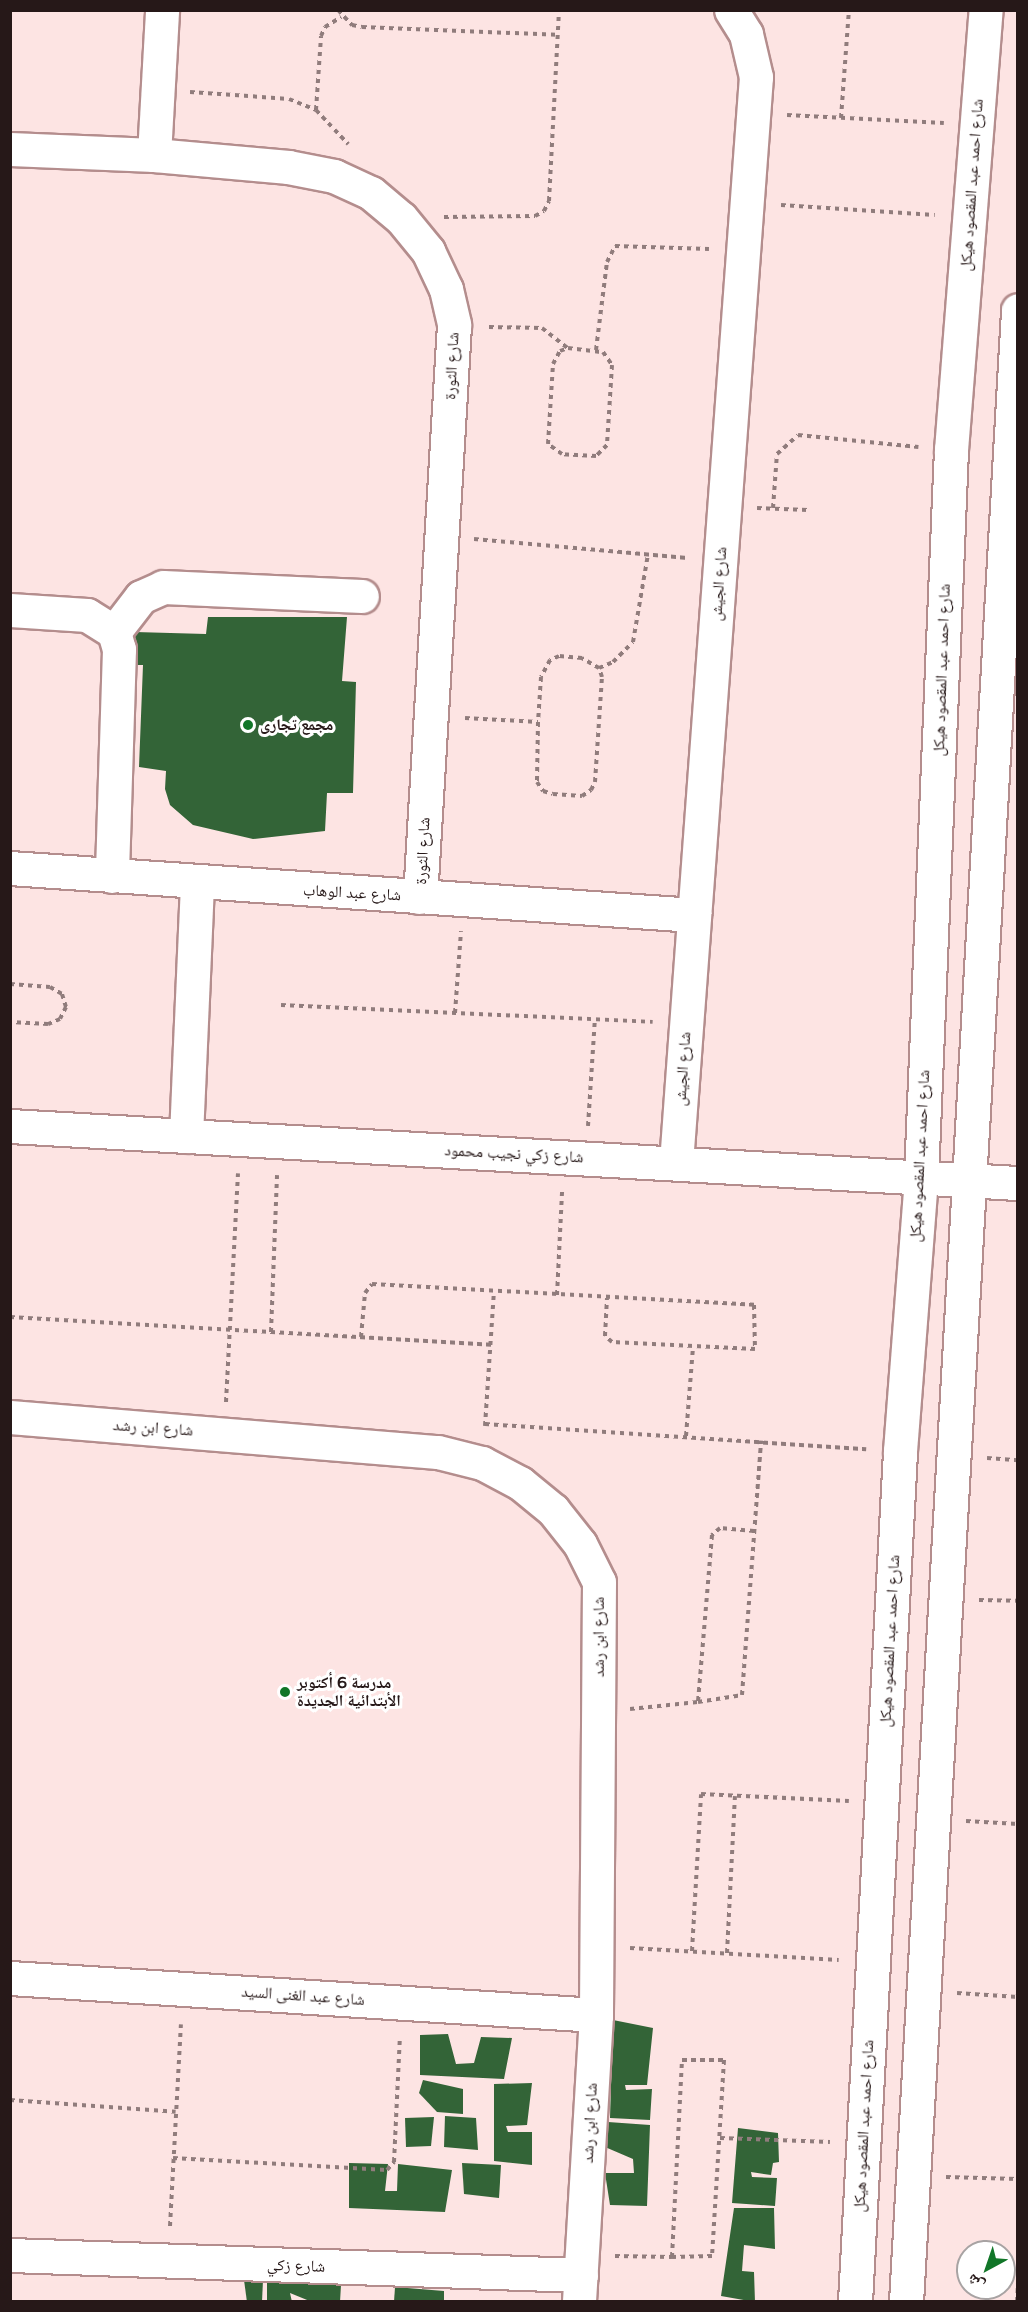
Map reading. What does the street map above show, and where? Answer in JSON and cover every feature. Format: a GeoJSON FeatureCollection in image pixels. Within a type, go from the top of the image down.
{"type":"FeatureCollection","features":[{"type":"Feature","properties":{"kind":"street"},"geometry":{"type":"LineString","coordinates":[[154,155],[162,10]]}},
{"type":"Feature","properties":{"kind":"street","name":"شارع الجيش"},"geometry":{"type":"LineString","coordinates":[[676,1163],[753,114],[753,66],[746,34],[731,10]]}},
{"type":"Feature","properties":{"kind":"street","name":"شارع احمد عبد المقصود هيكل"},"geometry":{"type":"LineString","coordinates":[[855,2301],[900,1451],[921,1177],[951,450],[986,10]]}},
{"type":"Feature","properties":{"kind":"street","name":"شارع الثورة"},"geometry":{"type":"LineString","coordinates":[[10,149],[154,155],[288,167],[334,176],[371,193],[401,218],[428,251],[446,289],[454,326],[420,897]]}},
{"type":"Feature","properties":{"kind":"street"},"geometry":{"type":"LineString","coordinates":[[906,2301],[969,1180],[1014,439],[1017,310]]}},
{"type":"Feature","properties":{"kind":"street"},"geometry":{"type":"LineString","coordinates":[[114,632],[141,597],[163,587],[362,596]]}},
{"type":"Feature","properties":{"kind":"street"},"geometry":{"type":"LineString","coordinates":[[10,610],[87,615],[114,632],[119,649],[112,876]]}},
{"type":"Feature","properties":{"kind":"street","name":"شارع عبد الوهاب"},"geometry":{"type":"LineString","coordinates":[[10,868],[197,883],[694,915]]}},
{"type":"Feature","properties":{"kind":"street"},"geometry":{"type":"LineString","coordinates":[[186,1136],[197,883]]}},
{"type":"Feature","properties":{"kind":"street","name":"شارع زكي نجيب محمود"},"geometry":{"type":"LineString","coordinates":[[10,1126],[1017,1183]]}},
{"type":"Feature","properties":{"kind":"street","name":"شارع ابن رشد"},"geometry":{"type":"LineString","coordinates":[[11,1423],[224,1433],[438,1452],[482,1463],[520,1483],[553,1510],[580,1544],[599,1582],[596,2015],[580,2277]]}},
{"type":"Feature","properties":{"kind":"street","name":"شارع عبد الغنى السيد"},"geometry":{"type":"LineString","coordinates":[[10,1978],[596,2015]]}},
{"type":"Feature","properties":{"kind":"street","name":"شارع زكي"},"geometry":{"type":"LineString","coordinates":[[10,2256],[580,2277]]}},
{"type":"Feature","properties":{"kind":"path"},"geometry":{"type":"LineString","coordinates":[[338,10],[341,17],[352,25],[362,27],[557,35]]}},
{"type":"Feature","properties":{"kind":"path"},"geometry":{"type":"LineString","coordinates":[[401,218],[535,216],[544,211],[549,201],[559,10]]}},
{"type":"Feature","properties":{"kind":"path"},"geometry":{"type":"LineString","coordinates":[[841,118],[849,10]]}},
{"type":"Feature","properties":{"kind":"path"},"geometry":{"type":"LineString","coordinates":[[316,110],[321,36],[325,27],[341,17]]}},
{"type":"Feature","properties":{"kind":"path"},"geometry":{"type":"LineString","coordinates":[[157,89],[289,99],[316,110],[349,146],[371,193]]}},
{"type":"Feature","properties":{"kind":"path"},"geometry":{"type":"LineString","coordinates":[[753,114],[977,124]]}},
{"type":"Feature","properties":{"kind":"path"},"geometry":{"type":"LineString","coordinates":[[747,203],[970,217]]}},
{"type":"Feature","properties":{"kind":"path"},"geometry":{"type":"LineString","coordinates":[[596,350],[607,262],[615,246],[743,251]]}},
{"type":"Feature","properties":{"kind":"path"},"geometry":{"type":"LineString","coordinates":[[454,326],[542,328],[568,348]]}},
{"type":"Feature","properties":{"kind":"path"},"geometry":{"type":"LineString","coordinates":[[568,348],[596,350],[609,357],[612,365],[607,444],[603,452],[588,456],[554,451],[548,444],[553,364],[560,351],[568,348]]}},
{"type":"Feature","properties":{"kind":"path"},"geometry":{"type":"LineString","coordinates":[[773,508],[777,454],[798,435],[951,450]]}},
{"type":"Feature","properties":{"kind":"path"},"geometry":{"type":"LineString","coordinates":[[724,507],[808,510]]}},
{"type":"Feature","properties":{"kind":"path"},"geometry":{"type":"LineString","coordinates":[[443,536],[720,561]]}},
{"type":"Feature","properties":{"kind":"path"},"geometry":{"type":"LineString","coordinates":[[599,668],[613,662],[633,642],[648,554]]}},
{"type":"Feature","properties":{"kind":"path"},"geometry":{"type":"LineString","coordinates":[[560,656],[582,658],[599,668],[595,782],[591,790],[582,796],[543,791],[537,782],[541,677],[550,660],[560,656]]}},
{"type":"Feature","properties":{"kind":"path"},"geometry":{"type":"LineString","coordinates":[[431,716],[538,722]]}},
{"type":"Feature","properties":{"kind":"path"},"geometry":{"type":"LineString","coordinates":[[455,1013],[463,900]]}},
{"type":"Feature","properties":{"kind":"path"},"geometry":{"type":"LineString","coordinates":[[10,984],[50,987],[62,994],[66,1007],[60,1019],[48,1024],[10,1022]]}},
{"type":"Feature","properties":{"kind":"path"},"geometry":{"type":"LineString","coordinates":[[281,1005],[687,1023]]}},
{"type":"Feature","properties":{"kind":"path"},"geometry":{"type":"LineString","coordinates":[[557,1295],[574,1157],[596,1019]]}},
{"type":"Feature","properties":{"kind":"path"},"geometry":{"type":"LineString","coordinates":[[224,1433],[240,1139]]}},
{"type":"Feature","properties":{"kind":"path"},"geometry":{"type":"LineString","coordinates":[[271,1332],[279,1141]]}},
{"type":"Feature","properties":{"kind":"path"},"geometry":{"type":"LineString","coordinates":[[361,1337],[366,1293],[372,1284],[756,1306],[754,1351],[612,1342],[605,1336],[607,1298]]}},
{"type":"Feature","properties":{"kind":"path"},"geometry":{"type":"LineString","coordinates":[[482,1463],[494,1292]]}},
{"type":"Feature","properties":{"kind":"path"},"geometry":{"type":"LineString","coordinates":[[10,1317],[491,1345]]}},
{"type":"Feature","properties":{"kind":"path"},"geometry":{"type":"LineString","coordinates":[[686,1436],[693,1348]]}},
{"type":"Feature","properties":{"kind":"path"},"geometry":{"type":"LineString","coordinates":[[485,1424],[900,1451]]}},
{"type":"Feature","properties":{"kind":"path"},"geometry":{"type":"LineString","coordinates":[[598,1712],[742,1695],[761,1441]]}},
{"type":"Feature","properties":{"kind":"path"},"geometry":{"type":"LineString","coordinates":[[698,1702],[712,1535],[720,1528],[754,1531]]}},
{"type":"Feature","properties":{"kind":"path"},"geometry":{"type":"LineString","coordinates":[[692,1952],[701,1794],[881,1803]]}},
{"type":"Feature","properties":{"kind":"path"},"geometry":{"type":"LineString","coordinates":[[727,1953],[735,1796]]}},
{"type":"Feature","properties":{"kind":"path"},"geometry":{"type":"LineString","coordinates":[[933,1819],[1017,1824]]}},
{"type":"Feature","properties":{"kind":"path"},"geometry":{"type":"LineString","coordinates":[[597,1946],[873,1962]]}},
{"type":"Feature","properties":{"kind":"path"},"geometry":{"type":"LineString","coordinates":[[168,2261],[183,1989]]}},
{"type":"Feature","properties":{"kind":"path"},"geometry":{"type":"LineString","coordinates":[[923,1991],[1017,1997]]}},
{"type":"Feature","properties":{"kind":"path"},"geometry":{"type":"LineString","coordinates":[[173,2158],[387,2170],[391,2167],[402,2002]]}},
{"type":"Feature","properties":{"kind":"path"},"geometry":{"type":"LineString","coordinates":[[580,2277],[672,2257],[712,2256],[724,2060],[683,2058],[672,2257]]}},
{"type":"Feature","properties":{"kind":"path"},"geometry":{"type":"LineString","coordinates":[[10,2100],[176,2112]]}},
{"type":"Feature","properties":{"kind":"path"},"geometry":{"type":"LineString","coordinates":[[720,2138],[863,2143]]}},
{"type":"Feature","properties":{"kind":"path"},"geometry":{"type":"LineString","coordinates":[[913,2175],[1017,2179]]}},
{"type":"Feature","properties":{"kind":"path"},"geometry":{"type":"LineString","coordinates":[[1017,2282],[1017,2301]]}},
{"type":"Feature","properties":{"kind":"building","name":"مجمع تجارى"},"geometry":{"type":"Polygon","coordinates":[[[208,617],[347,617],[342,681],[356,682],[353,793],[327,793],[325,831],[253,839],[193,825],[170,805],[165,789],[166,771],[139,767],[143,665],[131,665],[135,632],[206,634],[208,617]]]}},
{"type":"Feature","properties":{"kind":"building"},"geometry":{"type":"Polygon","coordinates":[[[613,2020],[653,2028],[647,2085],[625,2085],[626,2090],[652,2089],[650,2120],[610,2118],[613,2020]]]}},
{"type":"Feature","properties":{"kind":"building"},"geometry":{"type":"Polygon","coordinates":[[[448,2034],[456,2064],[474,2063],[481,2037],[512,2038],[504,2079],[420,2075],[420,2035],[448,2034]]]}},
{"type":"Feature","properties":{"kind":"building"},"geometry":{"type":"Polygon","coordinates":[[[423,2080],[463,2089],[463,2114],[437,2112],[419,2093],[423,2080]]]}},
{"type":"Feature","properties":{"kind":"building"},"geometry":{"type":"Polygon","coordinates":[[[532,2083],[527,2125],[506,2126],[508,2132],[532,2132],[532,2165],[494,2161],[494,2084],[532,2083]]]}},
{"type":"Feature","properties":{"kind":"building"},"geometry":{"type":"Polygon","coordinates":[[[445,2116],[476,2118],[478,2150],[444,2147],[445,2116]]]}},
{"type":"Feature","properties":{"kind":"building"},"geometry":{"type":"Polygon","coordinates":[[[434,2117],[431,2146],[406,2147],[405,2118],[434,2117]]]}},
{"type":"Feature","properties":{"kind":"building"},"geometry":{"type":"Polygon","coordinates":[[[608,2122],[650,2125],[647,2206],[610,2205],[605,2173],[634,2173],[633,2159],[605,2147],[608,2122]]]}},
{"type":"Feature","properties":{"kind":"building"},"geometry":{"type":"Polygon","coordinates":[[[738,2128],[778,2133],[779,2162],[773,2163],[771,2175],[751,2172],[752,2177],[777,2178],[775,2206],[732,2203],[738,2128]]]}},
{"type":"Feature","properties":{"kind":"building"},"geometry":{"type":"Polygon","coordinates":[[[349,2163],[388,2164],[385,2191],[397,2191],[398,2164],[452,2170],[445,2212],[349,2208],[349,2163]]]}},
{"type":"Feature","properties":{"kind":"building"},"geometry":{"type":"Polygon","coordinates":[[[462,2163],[501,2165],[499,2198],[464,2194],[462,2163]]]}},
{"type":"Feature","properties":{"kind":"building"},"geometry":{"type":"Polygon","coordinates":[[[734,2208],[774,2208],[775,2249],[744,2245],[742,2271],[754,2272],[755,2302],[721,2296],[734,2208]]]}},
{"type":"Feature","properties":{"kind":"building"},"geometry":{"type":"Polygon","coordinates":[[[244,2280],[263,2280],[262,2302],[247,2302],[244,2280]]]}},
{"type":"Feature","properties":{"kind":"building"},"geometry":{"type":"Polygon","coordinates":[[[267,2280],[341,2285],[340,2302],[312,2302],[290,2293],[292,2302],[267,2302],[267,2280]]]}},
{"type":"Feature","properties":{"kind":"building"},"geometry":{"type":"Polygon","coordinates":[[[395,2287],[444,2291],[444,2302],[394,2302],[395,2287]]]}},
{"type":"Feature","properties":{"kind":"place","name":"مجمع تجارى"},"geometry":{"type":"Point","coordinates":[248,725]}},
{"type":"Feature","properties":{"kind":"place","name":"مدرسة 6 أكتوبر الأبتدائية الجديدة"},"geometry":{"type":"Point","coordinates":[285,1692]}}]}
